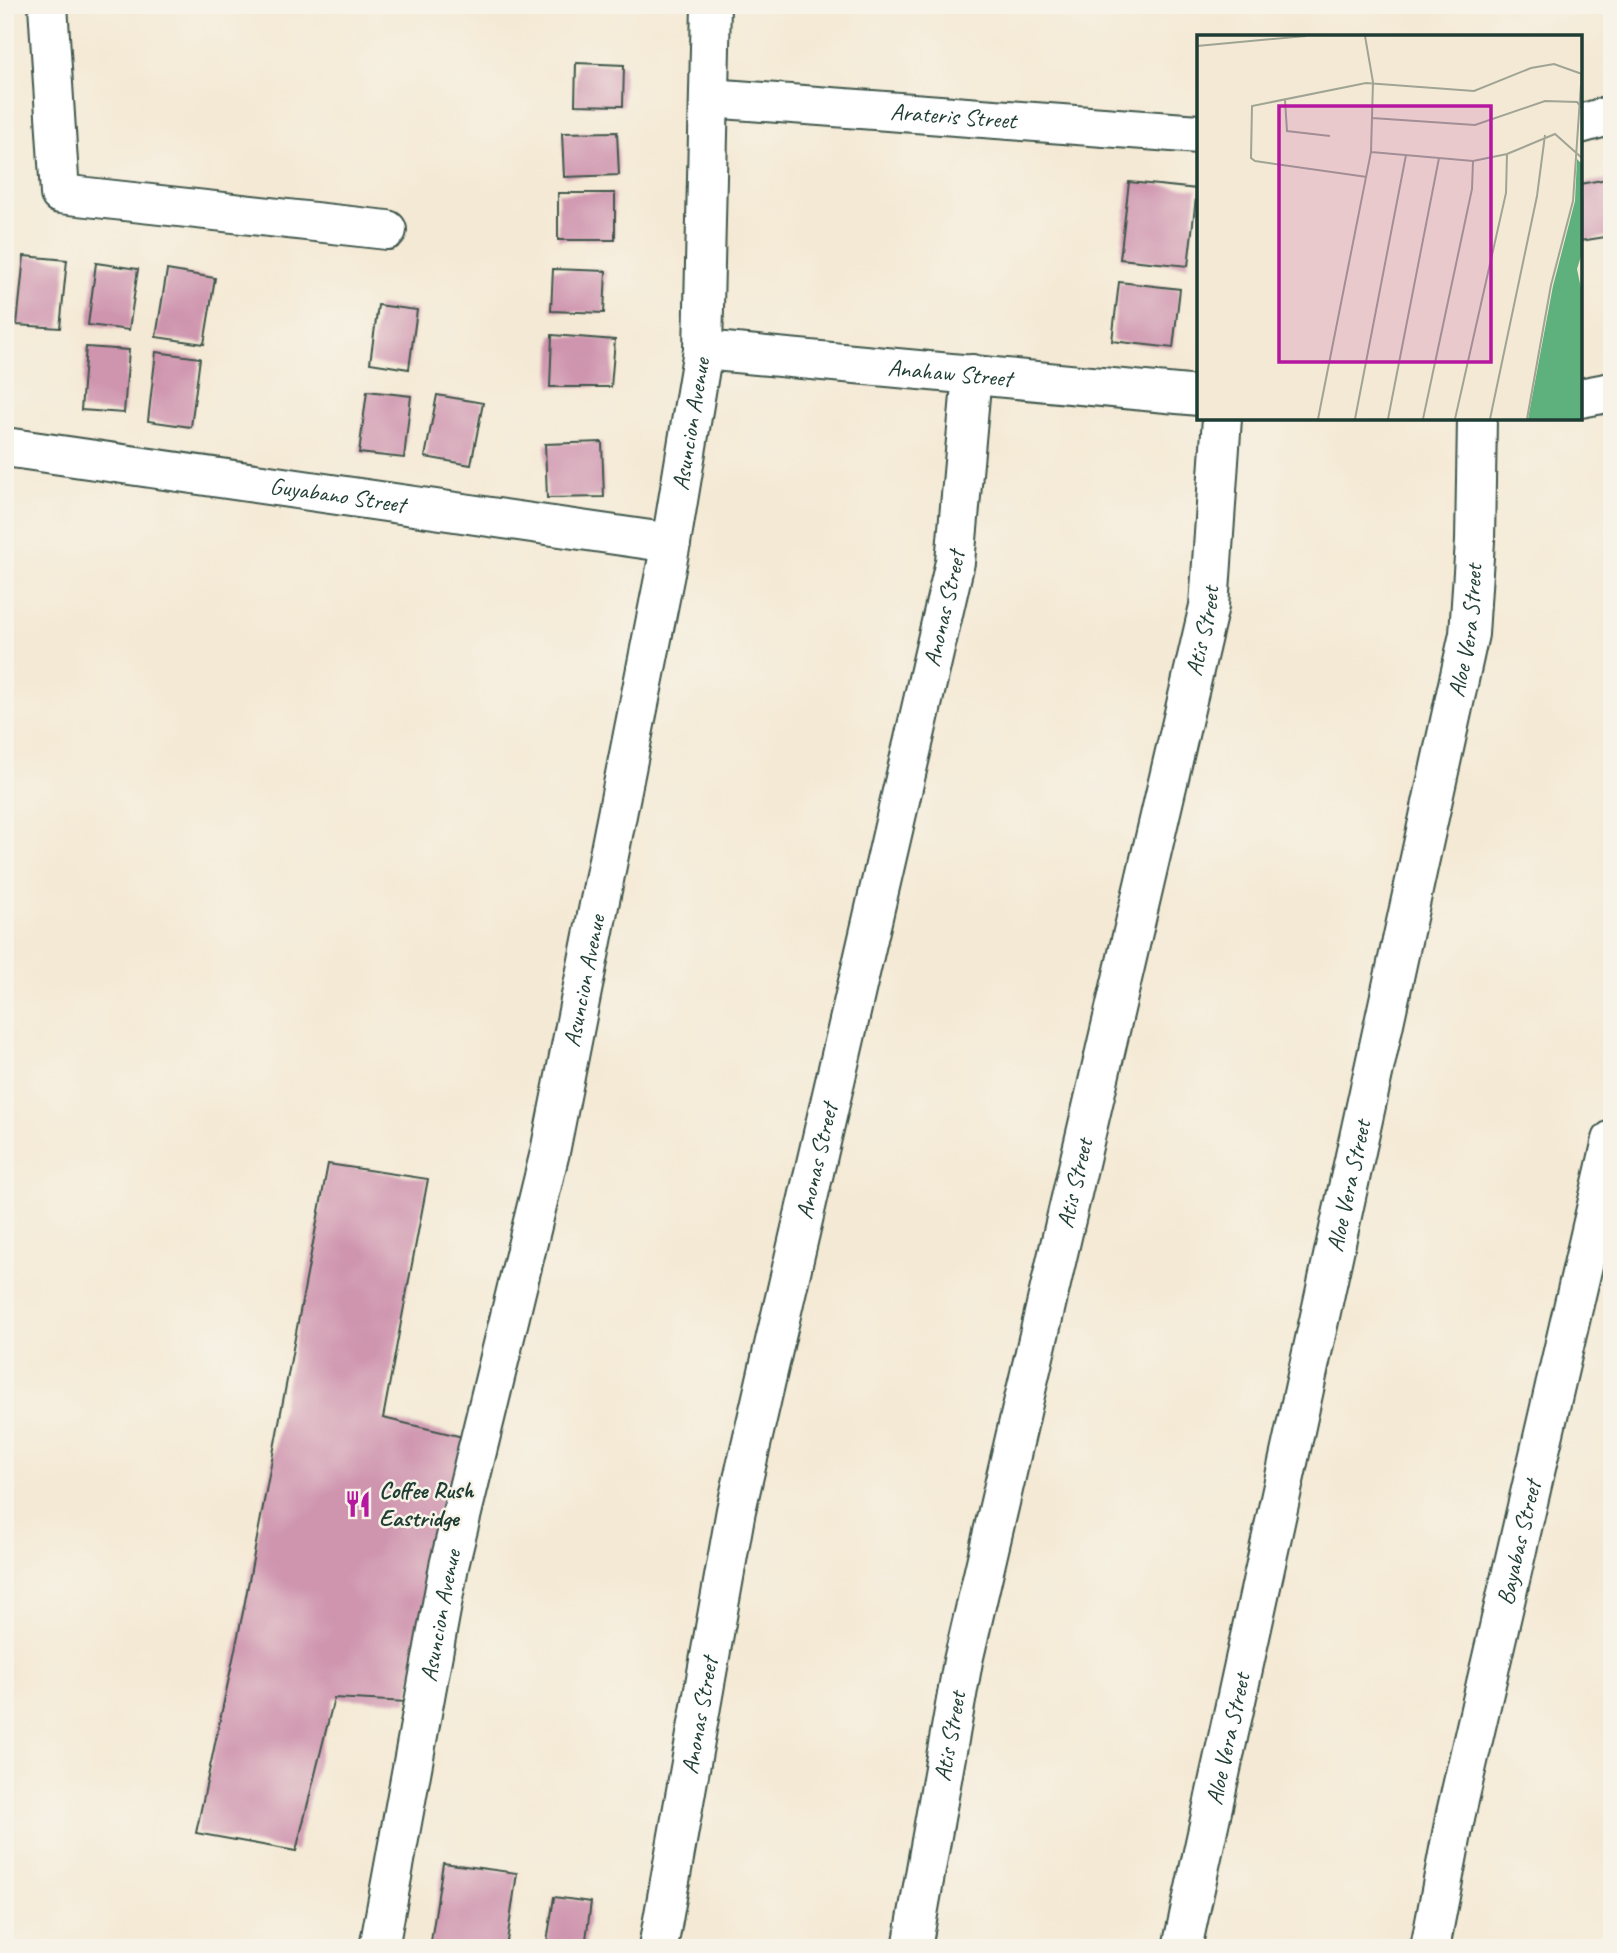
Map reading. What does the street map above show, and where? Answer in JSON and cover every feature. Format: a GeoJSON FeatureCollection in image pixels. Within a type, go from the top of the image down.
{"type":"FeatureCollection","features":[{"type":"Feature","properties":{"kind":"street"},"geometry":{"type":"LineString","coordinates":[[48,5],[60,194],[387,230]]}},
{"type":"Feature","properties":{"kind":"street","name":"Asuncion Avenue"},"geometry":{"type":"LineString","coordinates":[[379,1948],[449,1566],[550,1152],[671,543],[703,351],[711,5]]}},
{"type":"Feature","properties":{"kind":"street","name":"Arateris Street"},"geometry":{"type":"LineString","coordinates":[[709,98],[1197,134]]}},
{"type":"Feature","properties":{"kind":"street"},"geometry":{"type":"LineString","coordinates":[[1582,123],[1612,115]]}},
{"type":"Feature","properties":{"kind":"street","name":"Anahaw Street"},"geometry":{"type":"LineString","coordinates":[[703,351],[1197,396]]}},
{"type":"Feature","properties":{"kind":"street","name":"Anonas Street"},"geometry":{"type":"LineString","coordinates":[[658,1948],[736,1510],[955,562],[972,374]]}},
{"type":"Feature","properties":{"kind":"street"},"geometry":{"type":"LineString","coordinates":[[1582,398],[1612,392]]}},
{"type":"Feature","properties":{"kind":"street","name":"Atis Street"},"geometry":{"type":"LineString","coordinates":[[912,1948],[963,1661],[1209,606],[1222,420]]}},
{"type":"Feature","properties":{"kind":"street","name":"Aloe Vera Street"},"geometry":{"type":"LineString","coordinates":[[1182,1948],[1469,634],[1475,541],[1476,420]]}},
{"type":"Feature","properties":{"kind":"street","name":"Guyabano Street"},"geometry":{"type":"LineString","coordinates":[[5,447],[671,543]]}},
{"type":"Feature","properties":{"kind":"street","name":"Bayabas Street"},"geometry":{"type":"LineString","coordinates":[[1430,1948],[1459,1800],[1612,1140]]}},
{"type":"Feature","properties":{"kind":"building"},"geometry":{"type":"Polygon","coordinates":[[[576,63],[624,65],[623,106],[575,105],[576,63]]]}},
{"type":"Feature","properties":{"kind":"building"},"geometry":{"type":"Polygon","coordinates":[[[617,132],[619,175],[564,177],[562,133],[617,132]]]}},
{"type":"Feature","properties":{"kind":"building"},"geometry":{"type":"Polygon","coordinates":[[[1612,178],[1612,236],[1582,241],[1582,184],[1612,178]]]}},
{"type":"Feature","properties":{"kind":"building"},"geometry":{"type":"Polygon","coordinates":[[[1129,182],[1197,189],[1188,266],[1120,259],[1129,182]]]}},
{"type":"Feature","properties":{"kind":"building"},"geometry":{"type":"Polygon","coordinates":[[[558,193],[615,193],[615,240],[558,240],[558,193]]]}},
{"type":"Feature","properties":{"kind":"building"},"geometry":{"type":"Polygon","coordinates":[[[24,256],[67,260],[60,328],[17,325],[24,256]]]}},
{"type":"Feature","properties":{"kind":"building"},"geometry":{"type":"Polygon","coordinates":[[[96,263],[138,269],[129,330],[88,325],[96,263]]]}},
{"type":"Feature","properties":{"kind":"building"},"geometry":{"type":"Polygon","coordinates":[[[553,269],[606,271],[604,313],[551,311],[553,269]]]}},
{"type":"Feature","properties":{"kind":"building"},"geometry":{"type":"Polygon","coordinates":[[[167,270],[215,278],[204,344],[156,337],[167,270]]]}},
{"type":"Feature","properties":{"kind":"building"},"geometry":{"type":"Polygon","coordinates":[[[1119,282],[1180,289],[1173,348],[1112,341],[1119,282]]]}},
{"type":"Feature","properties":{"kind":"building"},"geometry":{"type":"Polygon","coordinates":[[[378,305],[417,310],[409,369],[370,363],[378,305]]]}},
{"type":"Feature","properties":{"kind":"building"},"geometry":{"type":"Polygon","coordinates":[[[552,335],[615,340],[611,387],[550,387],[552,335]]]}},
{"type":"Feature","properties":{"kind":"building"},"geometry":{"type":"Polygon","coordinates":[[[86,347],[129,350],[124,413],[81,410],[86,347]]]}},
{"type":"Feature","properties":{"kind":"building"},"geometry":{"type":"Polygon","coordinates":[[[156,352],[200,358],[191,427],[148,421],[156,352]]]}},
{"type":"Feature","properties":{"kind":"building"},"geometry":{"type":"Polygon","coordinates":[[[367,391],[411,396],[404,458],[359,453],[367,391]]]}},
{"type":"Feature","properties":{"kind":"building"},"geometry":{"type":"Polygon","coordinates":[[[437,395],[483,403],[471,465],[425,457],[437,395]]]}},
{"type":"Feature","properties":{"kind":"building"},"geometry":{"type":"Polygon","coordinates":[[[602,442],[604,497],[547,498],[545,444],[602,442]]]}},
{"type":"Feature","properties":{"kind":"building","name":"Coffee Rush Eastridge"},"geometry":{"type":"Polygon","coordinates":[[[328,1164],[428,1179],[383,1418],[467,1438],[407,1702],[334,1698],[296,1851],[196,1833],[243,1612],[328,1164]]]}},
{"type":"Feature","properties":{"kind":"building"},"geometry":{"type":"Polygon","coordinates":[[[443,1863],[517,1873],[506,1948],[430,1948],[443,1863]]]}},
{"type":"Feature","properties":{"kind":"building"},"geometry":{"type":"Polygon","coordinates":[[[554,1897],[591,1902],[585,1947],[547,1942],[554,1897]]]}},
{"type":"Feature","properties":{"kind":"place","name":"Coffee Rush Eastridge"},"geometry":{"type":"Point","coordinates":[358,1504]}}]}
